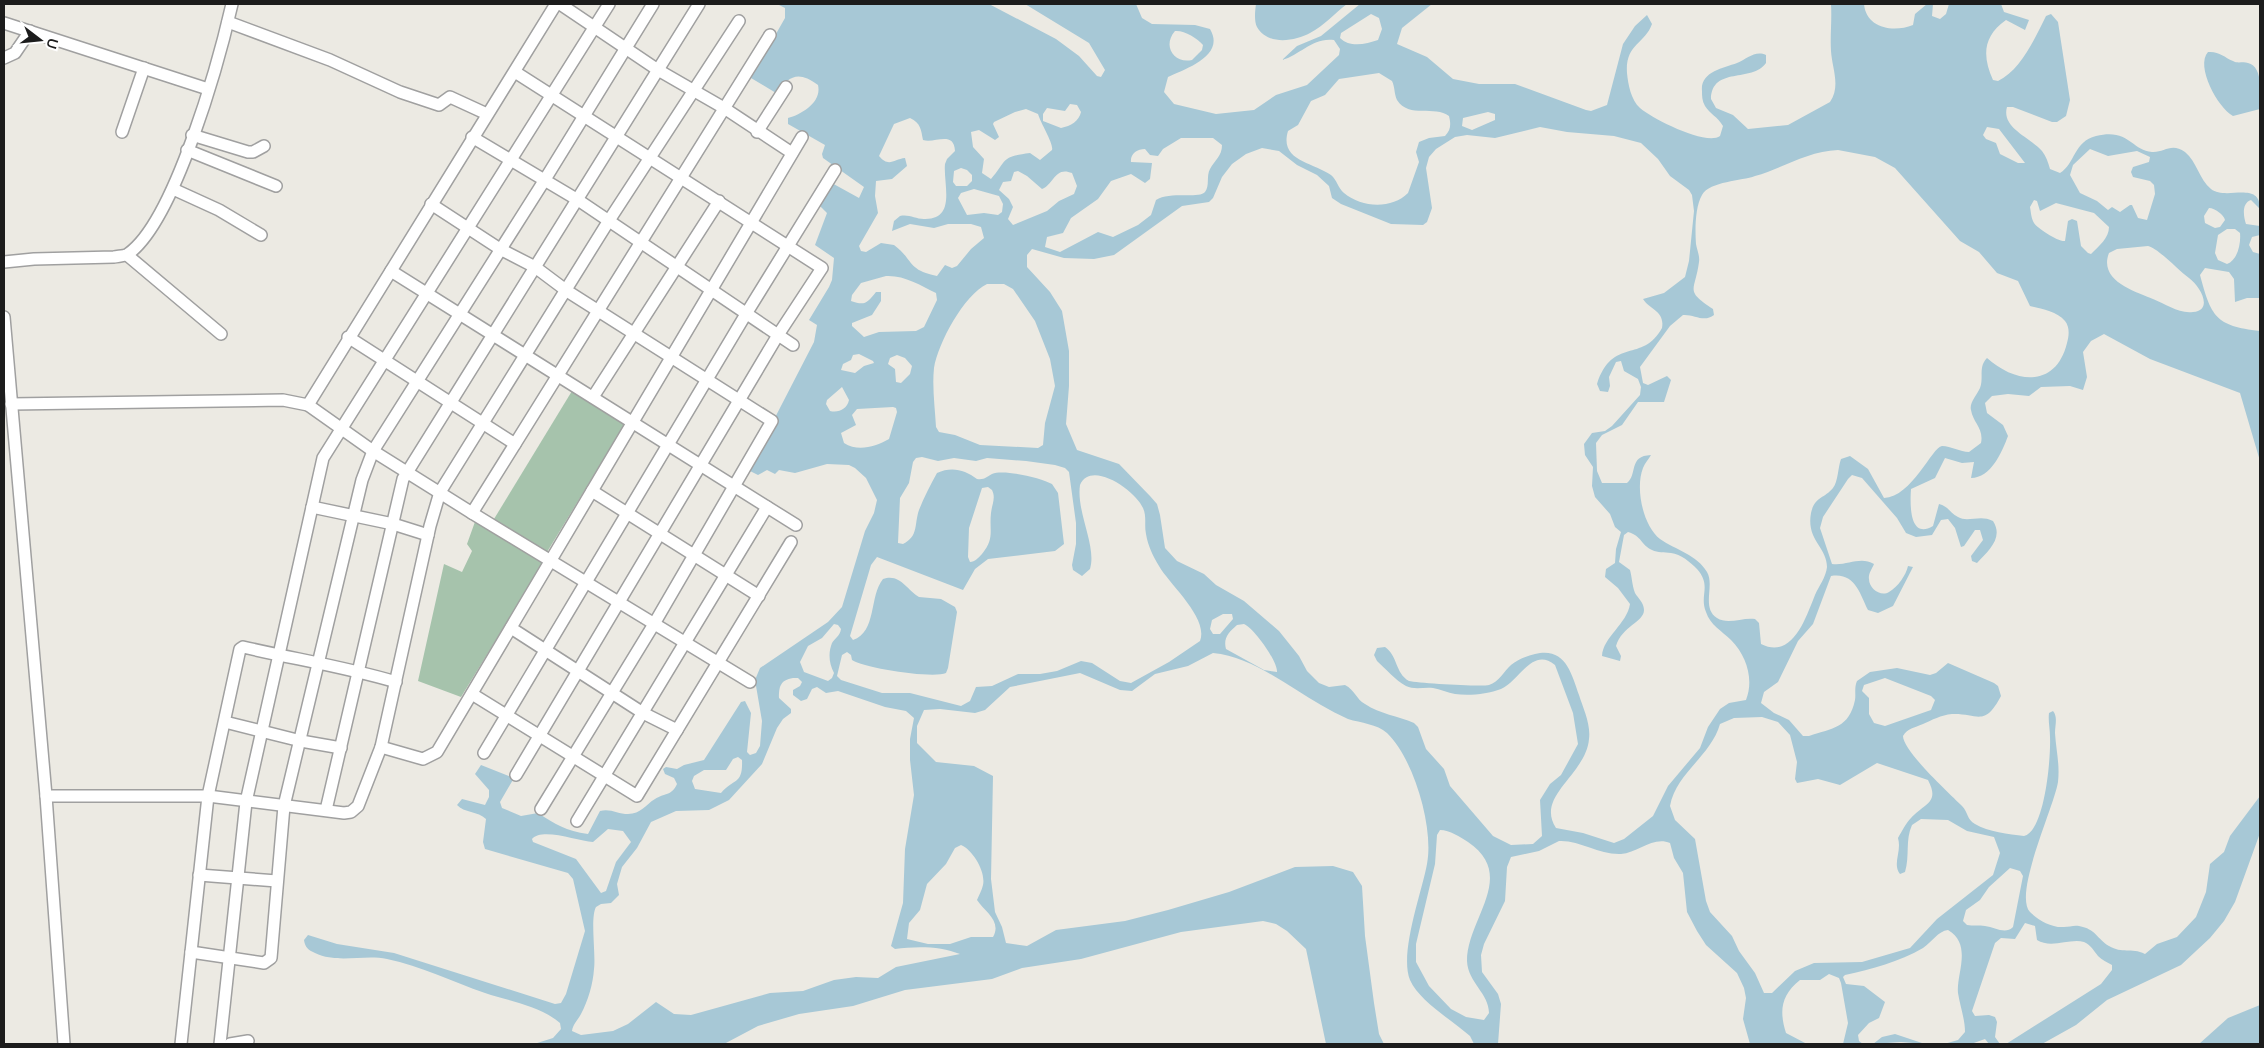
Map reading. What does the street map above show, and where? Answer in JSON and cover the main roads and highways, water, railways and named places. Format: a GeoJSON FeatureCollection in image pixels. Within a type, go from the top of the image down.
{"type":"FeatureCollection","features":[{"type":"Feature","properties":{"kind":"water"},"geometry":{"type":"Polygon","coordinates":[[[777,4],[989,4],[1056,39],[1079,56],[1097,76],[1101,77],[1105,70],[1089,43],[1025,4],[1136,4],[1142,18],[1152,24],[1195,25],[1210,29],[1213,47],[1208,54],[1193,65],[1168,77],[1164,92],[1174,104],[1216,114],[1254,110],[1276,95],[1307,85],[1339,55],[1340,49],[1334,40],[1320,41],[1282,60],[1297,46],[1321,36],[1360,4],[1432,4],[1402,28],[1397,44],[1427,57],[1453,79],[1479,84],[1515,84],[1591,111],[1607,105],[1623,44],[1635,26],[1647,15],[1652,24],[1649,31],[1632,50],[1627,63],[1628,82],[1634,101],[1647,113],[1667,124],[1692,134],[1713,138],[1720,136],[1723,126],[1703,102],[1702,85],[1705,79],[1719,69],[1755,54],[1766,55],[1766,63],[1760,69],[1725,78],[1718,82],[1713,89],[1711,99],[1716,108],[1733,115],[1748,129],[1788,125],[1830,102],[1835,90],[1831,51],[1831,4],[1864,4],[1870,19],[1875,23],[1889,28],[1897,28],[1913,25],[1915,14],[1927,4],[1933,4],[1932,16],[1940,19],[1946,14],[1949,4],[2001,4],[2004,12],[2029,20],[2025,30],[2006,20],[1998,26],[1989,40],[1986,55],[1987,63],[1993,80],[1998,81],[2014,69],[2026,53],[2046,16],[2051,14],[2058,22],[2070,100],[2066,116],[2057,122],[2052,122],[2013,107],[2007,107],[2006,114],[2012,126],[2042,151],[2050,169],[2060,173],[2069,164],[2083,143],[2089,139],[2107,134],[2116,135],[2123,137],[2139,148],[2152,152],[2172,148],[2180,149],[2189,156],[2211,189],[2225,193],[2248,193],[2254,195],[2259,200],[2260,209],[2251,200],[2246,204],[2244,213],[2246,224],[2260,226],[2260,235],[2252,237],[2249,245],[2253,252],[2260,254],[2260,298],[2247,298],[2235,302],[2234,279],[2229,272],[2205,268],[2200,275],[2208,300],[2217,316],[2233,326],[2260,331],[2260,461],[2240,393],[2150,359],[2104,334],[2091,341],[2083,352],[2087,377],[2083,390],[2070,386],[2041,387],[2029,396],[2008,394],[1992,396],[1985,403],[1987,413],[2003,425],[2008,436],[1995,463],[1984,474],[1971,478],[1974,462],[1962,463],[1945,458],[1935,478],[1911,489],[1911,511],[1915,524],[1919,528],[1925,529],[1933,526],[1939,504],[1945,506],[1962,519],[1983,518],[1993,521],[1997,533],[1996,539],[1990,549],[1977,563],[1972,561],[1971,556],[1983,540],[1980,530],[1975,530],[1964,546],[1961,547],[1955,528],[1948,519],[1941,520],[1932,535],[1916,537],[1906,533],[1897,518],[1862,478],[1852,475],[1848,479],[1823,517],[1820,528],[1832,564],[1864,561],[1874,564],[1869,575],[1870,583],[1873,589],[1879,593],[1886,593],[1892,590],[1903,577],[1908,566],[1913,567],[1893,606],[1878,613],[1868,610],[1859,591],[1846,577],[1831,576],[1813,624],[1798,641],[1778,682],[1764,692],[1761,703],[1774,713],[1789,720],[1803,736],[1809,736],[1839,726],[1844,722],[1849,716],[1855,700],[1857,681],[1870,672],[1897,668],[1930,675],[1936,673],[1948,663],[1994,683],[1998,686],[2001,696],[1990,712],[1985,715],[1980,717],[1961,714],[1944,715],[1912,728],[1903,736],[1905,743],[1918,761],[1962,806],[1972,822],[1992,831],[2024,836],[2031,831],[2042,808],[2048,776],[2049,713],[2053,711],[2056,718],[2058,782],[2030,870],[2026,902],[2030,912],[2046,923],[2059,927],[2085,927],[2109,946],[2118,950],[2135,951],[2145,954],[2157,944],[2177,937],[2196,917],[2206,892],[2210,864],[2224,852],[2230,836],[2260,796],[2260,833],[2235,902],[2224,921],[2210,938],[2181,965],[2107,1000],[2076,1025],[2042,1044],[2006,1044],[2101,984],[2112,970],[2112,965],[2084,942],[2042,943],[2037,940],[2035,926],[2025,923],[2015,939],[2001,938],[1995,943],[1972,1011],[1975,1016],[1989,1015],[1995,1017],[1997,1022],[1995,1037],[2000,1044],[1989,1044],[1985,1039],[1971,1044],[1944,1044],[1958,1040],[1965,1032],[1958,993],[1962,952],[1956,936],[1948,930],[1938,935],[1923,948],[1904,957],[1843,977],[1846,984],[1864,986],[1885,1002],[1879,1018],[1869,1023],[1858,1035],[1859,1041],[1863,1044],[1843,1044],[1848,1023],[1841,983],[1839,978],[1829,974],[1820,980],[1800,980],[1789,992],[1783,1004],[1782,1011],[1786,1033],[1807,1044],[1750,1044],[1743,1019],[1746,998],[1744,988],[1737,973],[1706,945],[1687,912],[1683,873],[1674,858],[1670,843],[1664,841],[1652,843],[1627,853],[1613,854],[1567,841],[1559,841],[1539,851],[1511,857],[1507,867],[1505,901],[1484,944],[1481,955],[1482,972],[1498,994],[1501,1004],[1498,1044],[1474,1044],[1470,1036],[1421,996],[1410,980],[1407,968],[1407,954],[1412,922],[1427,864],[1428,832],[1420,795],[1406,759],[1397,745],[1383,730],[1341,716],[1256,666],[1242,660],[1213,653],[1188,666],[1155,674],[1132,691],[1120,690],[1080,673],[1010,687],[985,710],[975,713],[940,709],[924,710],[917,726],[917,743],[936,762],[974,766],[993,776],[991,879],[995,912],[1002,927],[1006,943],[1027,946],[1056,930],[1125,921],[1168,910],[1229,892],[1295,867],[1333,866],[1353,872],[1362,886],[1365,936],[1374,1003],[1379,1034],[1384,1044],[1326,1044],[1306,949],[1287,931],[1276,924],[1263,921],[1181,932],[1081,959],[1022,968],[992,979],[905,990],[853,1006],[799,1014],[758,1026],[724,1044],[534,1044],[553,1038],[561,1029],[560,1023],[534,1008],[485,993],[400,962],[378,958],[333,958],[310,951],[304,940],[308,935],[337,944],[394,953],[555,1004],[561,1003],[566,994],[585,931],[573,879],[568,873],[485,849],[483,842],[486,819],[457,805],[462,799],[485,805],[489,797],[489,790],[475,774],[481,765],[514,778],[500,802],[502,808],[521,816],[538,813],[561,826],[588,834],[600,811],[607,810],[632,814],[640,811],[658,797],[673,791],[677,784],[674,778],[665,774],[663,769],[666,767],[677,769],[684,765],[704,760],[741,702],[745,701],[751,713],[747,752],[750,755],[756,753],[760,746],[762,721],[755,680],[760,668],[828,622],[842,607],[865,531],[874,513],[877,500],[866,478],[849,465],[827,464],[795,473],[779,470],[775,474],[767,470],[758,475],[748,470],[814,342],[817,325],[809,320],[832,280],[834,258],[815,245],[827,213],[818,204],[830,182],[859,198],[864,187],[823,158],[822,154],[825,145],[788,124],[788,118],[799,114],[814,102],[817,97],[818,85],[811,80],[799,76],[785,82],[776,93],[751,78],[785,18],[785,8],[777,4]],[[1371,14],[1341,33],[1340,38],[1348,43],[1363,44],[1378,40],[1382,29],[1379,18],[1371,14]],[[1175,31],[1170,42],[1172,53],[1180,59],[1192,60],[1202,50],[1203,45],[1190,35],[1175,31]],[[1379,73],[1339,79],[1325,95],[1311,101],[1298,125],[1288,131],[1288,149],[1293,155],[1331,175],[1342,191],[1351,198],[1359,202],[1377,205],[1394,202],[1408,193],[1419,162],[1416,152],[1419,142],[1429,138],[1445,136],[1450,124],[1449,116],[1443,113],[1415,111],[1402,106],[1396,98],[1392,81],[1379,73]],[[1070,104],[1065,111],[1047,108],[1043,114],[1043,121],[1061,128],[1074,123],[1081,112],[1077,105],[1070,104]],[[1026,109],[994,122],[993,124],[999,137],[995,140],[979,130],[971,132],[973,147],[984,159],[982,173],[991,179],[1009,158],[1030,153],[1040,160],[1052,150],[1051,143],[1038,114],[1026,109]],[[1488,112],[1463,118],[1462,126],[1472,130],[1495,120],[1495,114],[1488,112]],[[910,118],[894,124],[879,156],[886,162],[905,158],[907,166],[892,179],[876,181],[875,196],[878,213],[859,246],[861,251],[866,252],[881,243],[894,245],[915,268],[927,274],[937,276],[945,265],[952,268],[957,266],[971,249],[984,238],[981,227],[971,224],[948,224],[934,228],[910,224],[892,231],[894,221],[900,216],[924,219],[934,218],[941,214],[945,207],[946,199],[945,164],[955,151],[954,145],[947,139],[923,140],[921,130],[914,120],[910,118]],[[1540,127],[1495,138],[1467,135],[1455,137],[1436,149],[1429,157],[1426,168],[1432,208],[1427,222],[1423,225],[1391,224],[1341,204],[1332,198],[1329,186],[1317,175],[1297,165],[1279,151],[1262,148],[1246,154],[1232,164],[1222,177],[1213,198],[1209,202],[1182,206],[1114,255],[1094,259],[1064,258],[1032,249],[1027,255],[1027,267],[1050,292],[1062,311],[1069,351],[1066,424],[1077,450],[1119,464],[1157,504],[1165,548],[1177,561],[1204,574],[1216,585],[1244,601],[1279,631],[1299,656],[1307,671],[1319,683],[1329,687],[1345,685],[1362,702],[1371,707],[1414,723],[1418,727],[1426,749],[1444,769],[1450,786],[1493,836],[1511,845],[1533,844],[1542,836],[1540,800],[1550,784],[1561,775],[1578,744],[1573,713],[1555,665],[1547,660],[1539,660],[1526,667],[1508,685],[1501,689],[1472,695],[1460,695],[1433,688],[1406,686],[1394,678],[1377,661],[1374,655],[1377,648],[1385,647],[1392,655],[1401,674],[1409,681],[1474,686],[1493,684],[1508,667],[1520,659],[1535,654],[1553,654],[1560,658],[1569,670],[1576,686],[1588,722],[1589,739],[1586,752],[1580,764],[1556,795],[1551,816],[1556,828],[1583,833],[1614,843],[1624,839],[1653,816],[1668,786],[1700,748],[1708,727],[1720,709],[1729,703],[1746,700],[1749,684],[1748,668],[1737,646],[1708,617],[1704,606],[1704,580],[1697,569],[1678,555],[1652,550],[1636,536],[1628,532],[1624,535],[1619,562],[1630,570],[1635,593],[1642,603],[1644,610],[1640,618],[1619,639],[1616,646],[1621,656],[1620,661],[1602,656],[1606,643],[1625,618],[1630,604],[1618,588],[1605,577],[1606,569],[1615,563],[1616,549],[1621,532],[1615,527],[1610,514],[1595,497],[1592,486],[1593,467],[1585,455],[1584,444],[1592,433],[1605,431],[1612,426],[1640,395],[1641,387],[1638,379],[1624,371],[1621,361],[1616,362],[1609,377],[1610,386],[1608,392],[1600,391],[1597,384],[1604,369],[1611,360],[1646,345],[1654,339],[1662,328],[1659,314],[1643,299],[1664,293],[1685,277],[1689,261],[1694,211],[1692,195],[1689,190],[1670,176],[1658,159],[1641,143],[1614,136],[1567,132],[1540,127]],[[1987,127],[1983,135],[1986,139],[1996,143],[2000,154],[2018,163],[2025,163],[1999,129],[1987,127]],[[1181,138],[1163,149],[1158,156],[1150,155],[1145,149],[1135,153],[1131,162],[1152,163],[1150,179],[1145,183],[1131,174],[1111,181],[1098,199],[1071,218],[1063,233],[1047,237],[1045,247],[1060,252],[1098,232],[1113,237],[1138,225],[1151,215],[1156,200],[1162,197],[1202,194],[1206,190],[1209,172],[1220,155],[1222,145],[1213,138],[1181,138]],[[2090,149],[2073,165],[2070,175],[2080,193],[2097,201],[2108,210],[2112,207],[2120,212],[2132,205],[2138,218],[2147,220],[2155,194],[2154,185],[2150,181],[2133,177],[2131,172],[2133,167],[2149,162],[2150,157],[2137,151],[2108,156],[2090,149]],[[1838,150],[1816,153],[1749,178],[1719,184],[1706,190],[1702,195],[1696,219],[1696,244],[1699,260],[1694,290],[1698,298],[1713,309],[1714,315],[1703,318],[1683,315],[1670,326],[1640,367],[1643,383],[1648,385],[1667,376],[1671,380],[1664,402],[1638,402],[1622,425],[1602,435],[1596,443],[1597,471],[1602,483],[1627,483],[1636,462],[1644,456],[1651,455],[1643,468],[1640,496],[1645,516],[1654,533],[1660,539],[1692,557],[1703,566],[1709,577],[1709,602],[1712,614],[1726,621],[1755,619],[1759,623],[1761,644],[1772,647],[1782,646],[1797,634],[1825,574],[1826,560],[1811,530],[1811,513],[1815,503],[1830,492],[1835,485],[1841,459],[1850,456],[1868,469],[1884,498],[1894,496],[1912,481],[1938,448],[1945,446],[1969,452],[1981,443],[1980,429],[1972,415],[1971,407],[1980,388],[1982,369],[1987,358],[1998,367],[2010,373],[2022,377],[2034,377],[2054,368],[2062,358],[2069,335],[2068,326],[2062,318],[2049,311],[2030,306],[2018,281],[1997,273],[1979,252],[1960,241],[1895,168],[1875,157],[1838,150]],[[961,168],[954,171],[953,182],[956,186],[967,186],[972,181],[972,175],[967,170],[961,168]],[[1018,171],[1014,172],[1011,181],[1003,182],[999,190],[1009,199],[1013,207],[1008,219],[1013,225],[1047,211],[1059,201],[1074,194],[1077,186],[1072,173],[1066,171],[1058,174],[1042,189],[1018,171]],[[974,189],[961,193],[958,198],[967,215],[984,213],[998,215],[1002,212],[1003,204],[999,196],[974,189]],[[2034,200],[2030,207],[2032,219],[2039,228],[2062,241],[2065,241],[2068,221],[2072,219],[2077,221],[2081,246],[2091,254],[2103,242],[2109,231],[2109,227],[2094,213],[2056,203],[2040,211],[2037,201],[2034,200]],[[2209,208],[2204,216],[2205,223],[2215,228],[2220,227],[2225,220],[2224,218],[2216,210],[2209,208]],[[2227,229],[2218,235],[2215,253],[2218,260],[2227,264],[2231,262],[2238,251],[2240,233],[2235,229],[2227,229]],[[2148,246],[2117,249],[2109,253],[2107,263],[2109,271],[2120,284],[2178,310],[2193,312],[2203,307],[2203,297],[2197,286],[2162,255],[2148,246]],[[886,276],[861,283],[852,295],[851,301],[860,303],[868,301],[876,292],[881,292],[881,301],[872,315],[852,323],[852,326],[864,337],[879,332],[916,331],[924,327],[937,300],[936,293],[918,284],[899,277],[886,276]],[[987,284],[970,298],[946,333],[934,368],[933,390],[936,427],[939,432],[955,435],[980,445],[1038,448],[1043,445],[1045,423],[1055,386],[1050,359],[1035,321],[1013,289],[1004,284],[987,284]],[[859,354],[853,355],[851,360],[843,364],[841,370],[855,373],[864,366],[874,363],[873,361],[859,354]],[[897,355],[890,358],[888,364],[895,369],[896,382],[901,383],[910,374],[912,366],[905,358],[897,355]],[[842,387],[827,400],[826,404],[830,411],[842,410],[848,403],[849,400],[842,387]],[[896,408],[857,409],[852,415],[856,425],[841,433],[844,443],[861,448],[889,439],[897,412],[896,408]],[[922,457],[916,458],[913,462],[909,483],[900,498],[898,543],[903,544],[914,533],[919,510],[937,473],[953,469],[968,473],[977,479],[984,479],[992,474],[1005,473],[1040,479],[1052,484],[1058,493],[1064,544],[1055,551],[988,559],[975,569],[963,590],[877,557],[871,565],[850,636],[853,640],[861,636],[869,622],[879,586],[883,579],[894,578],[919,597],[941,599],[955,607],[957,612],[948,668],[946,673],[928,675],[899,672],[859,663],[852,660],[851,655],[847,652],[842,655],[837,676],[841,680],[882,693],[910,693],[961,706],[970,701],[976,687],[992,686],[1018,674],[1040,674],[1057,671],[1081,661],[1092,663],[1120,681],[1131,683],[1169,662],[1200,641],[1199,622],[1194,612],[1164,573],[1151,551],[1146,534],[1143,508],[1132,494],[1113,480],[1094,475],[1086,478],[1080,485],[1081,506],[1091,550],[1090,569],[1082,576],[1073,570],[1072,565],[1076,544],[1076,523],[1069,472],[1065,468],[1026,461],[987,458],[976,461],[954,458],[938,461],[922,457]],[[988,487],[982,488],[969,528],[968,557],[970,562],[982,554],[990,539],[994,496],[992,490],[988,487]],[[1223,614],[1212,620],[1210,629],[1213,634],[1220,634],[1233,619],[1232,614],[1223,614]],[[834,624],[822,638],[808,646],[800,662],[804,672],[828,681],[832,678],[834,673],[830,662],[830,651],[832,643],[839,635],[841,629],[838,625],[834,624]],[[1244,624],[1237,625],[1227,636],[1225,642],[1226,649],[1264,670],[1277,672],[1270,653],[1254,632],[1244,624]],[[798,678],[785,680],[780,687],[779,698],[791,709],[791,713],[783,719],[777,728],[762,764],[729,800],[709,810],[676,811],[651,822],[637,848],[622,867],[617,884],[619,895],[611,903],[601,904],[596,907],[593,919],[593,981],[586,1004],[572,1031],[581,1035],[613,1031],[628,1024],[656,1002],[674,1014],[691,1015],[770,993],[803,991],[834,980],[856,977],[878,978],[896,967],[960,954],[937,948],[911,947],[895,949],[891,946],[903,903],[905,849],[914,795],[910,739],[914,718],[906,711],[885,707],[838,691],[826,693],[817,687],[812,689],[807,699],[801,701],[793,695],[793,690],[800,686],[802,682],[798,678]],[[1885,678],[1864,685],[1862,691],[1869,698],[1869,714],[1874,723],[1885,726],[1931,710],[1935,700],[1931,696],[1885,678]],[[1762,717],[1734,718],[1720,724],[1709,746],[1679,784],[1670,806],[1675,820],[1695,839],[1706,901],[1710,912],[1732,936],[1739,951],[1755,973],[1764,993],[1772,993],[1795,971],[1814,963],[1862,962],[1910,948],[1937,919],[1993,875],[2000,853],[1994,837],[1967,831],[1948,820],[1921,819],[1912,825],[1905,872],[1900,874],[1897,866],[1898,838],[1909,820],[1932,798],[1928,780],[1877,763],[1840,785],[1818,779],[1797,783],[1795,779],[1797,762],[1790,735],[1778,722],[1762,717]],[[738,757],[733,759],[726,770],[704,770],[694,776],[692,781],[695,789],[721,793],[737,780],[741,774],[742,760],[738,757]],[[608,829],[593,842],[544,834],[532,839],[533,842],[576,859],[601,893],[606,891],[616,862],[631,842],[623,831],[608,829]],[[1440,830],[1437,835],[1435,864],[1416,944],[1416,962],[1429,986],[1451,1009],[1466,1017],[1484,1020],[1489,1013],[1486,1000],[1471,976],[1467,961],[1469,945],[1490,883],[1489,869],[1482,855],[1468,842],[1444,830],[1440,830]],[[961,845],[955,848],[946,864],[927,884],[920,910],[909,923],[907,939],[928,944],[950,944],[971,937],[993,937],[995,931],[994,921],[977,900],[983,885],[981,868],[974,856],[961,845]],[[2010,868],[1989,887],[1980,900],[1966,910],[1963,921],[1967,925],[2003,930],[2013,927],[2023,876],[2020,871],[2010,868]]]}},
{"type":"Feature","properties":{"kind":"water"},"geometry":{"type":"Polygon","coordinates":[[[1256,4],[1347,4],[1310,33],[1290,40],[1282,40],[1268,37],[1257,27],[1255,19],[1256,4]]]}},
{"type":"Feature","properties":{"kind":"water"},"geometry":{"type":"Polygon","coordinates":[[[2208,52],[2215,52],[2235,62],[2246,62],[2257,70],[2260,83],[2260,109],[2233,116],[2227,112],[2215,96],[2206,76],[2204,67],[2208,52]]]}},
{"type":"Feature","properties":{"kind":"water"},"geometry":{"type":"Polygon","coordinates":[[[2260,1005],[2260,1044],[2199,1044],[2228,1018],[2260,1005]]]}},
{"type":"Feature","properties":{"kind":"water"},"geometry":{"type":"Polygon","coordinates":[[[1895,1034],[1925,1044],[1901,1042],[1873,1044],[1882,1037],[1895,1034]]]}}]}
